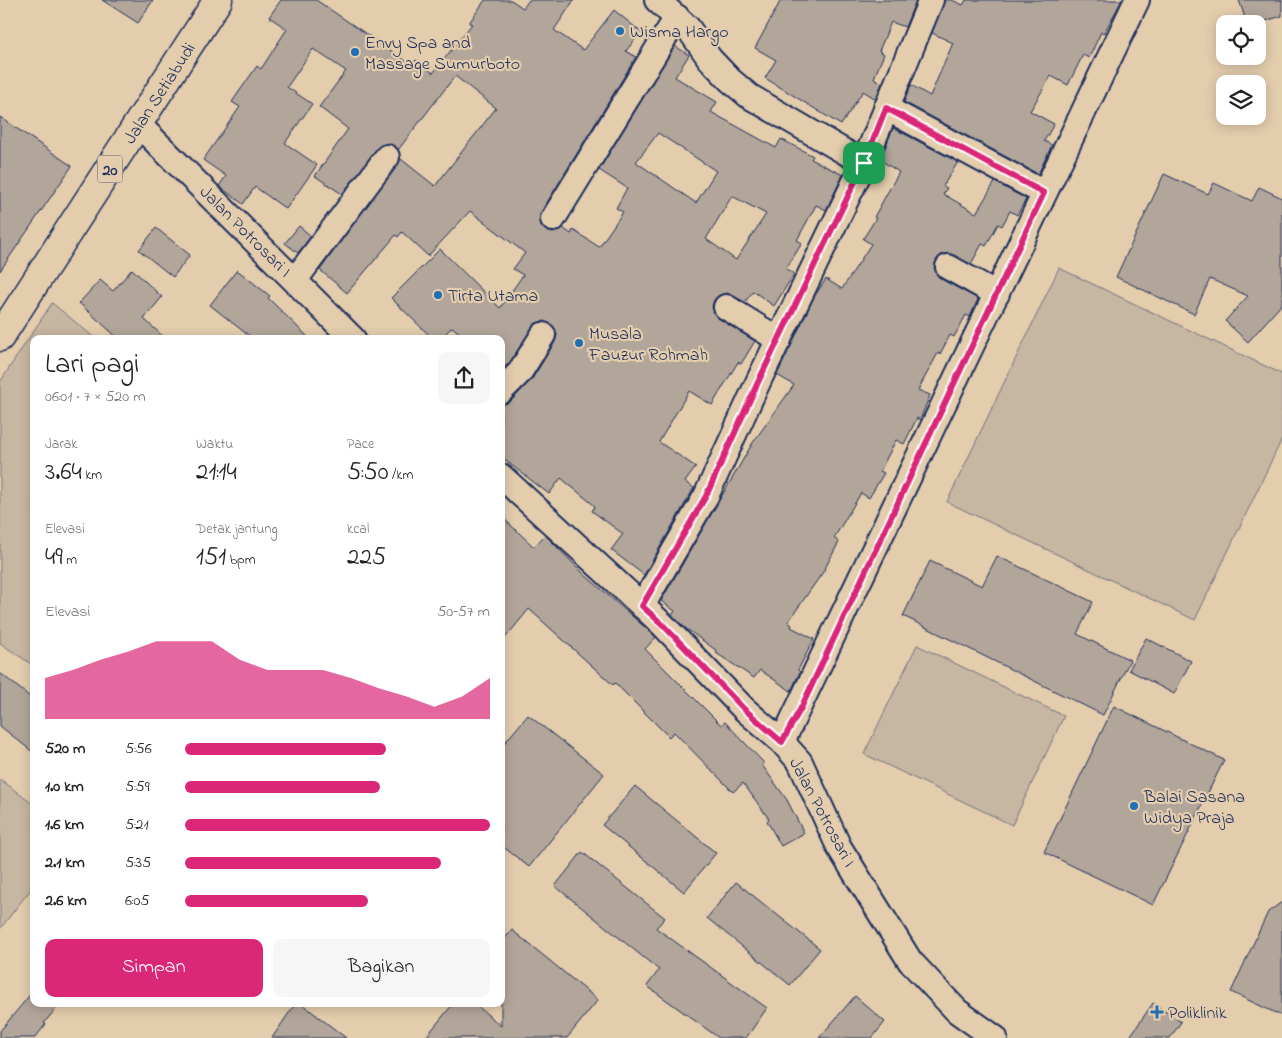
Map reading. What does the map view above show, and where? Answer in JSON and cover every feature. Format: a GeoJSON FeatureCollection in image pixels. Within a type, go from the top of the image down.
{"type":"FeatureCollection","features":[{"type":"Feature","properties":{"kind":"highway","name":"Jalan Setiabudi"},"geometry":{"type":"LineString","coordinates":[[0,337],[218,0]]}},
{"type":"Feature","properties":{"kind":"street"},"geometry":{"type":"LineString","coordinates":[[657,0],[688,28],[710,59],[749,96],[864,163]]}},
{"type":"Feature","properties":{"kind":"street"},"geometry":{"type":"LineString","coordinates":[[642,606],[706,496],[864,163],[931,0]]}},
{"type":"Feature","properties":{"kind":"street"},"geometry":{"type":"LineString","coordinates":[[782,742],[805,699],[1137,0]]}},
{"type":"Feature","properties":{"kind":"street"},"geometry":{"type":"LineString","coordinates":[[553,220],[677,17]]}},
{"type":"Feature","properties":{"kind":"street"},"geometry":{"type":"LineString","coordinates":[[886,108],[1044,193]]}},
{"type":"Feature","properties":{"kind":"street","name":"Jalan Potrosari I"},"geometry":{"type":"LineString","coordinates":[[138,125],[349,335]]}},
{"type":"Feature","properties":{"kind":"street"},"geometry":{"type":"LineString","coordinates":[[295,280],[387,158]]}},
{"type":"Feature","properties":{"kind":"street"},"geometry":{"type":"LineString","coordinates":[[948,267],[997,294]]}},
{"type":"Feature","properties":{"kind":"street"},"geometry":{"type":"LineString","coordinates":[[726,307],[779,340]]}},
{"type":"Feature","properties":{"kind":"street"},"geometry":{"type":"LineString","coordinates":[[505,387],[520,372],[542,335]]}},
{"type":"Feature","properties":{"kind":"street","name":"Jalan Potrosari I"},"geometry":{"type":"LineString","coordinates":[[505,480],[662,624],[744,709],[782,742],[800,762],[839,847],[910,961],[957,1011],[995,1038]]}},
{"type":"Feature","properties":{"kind":"shaded area"},"geometry":{"type":"Polygon","coordinates":[[[1059,268],[1282,374],[1282,439],[1195,620],[947,502],[1059,268]]]}},
{"type":"Feature","properties":{"kind":"shaded area"},"geometry":{"type":"Polygon","coordinates":[[[52,303],[91,335],[31,335],[52,303]]]}},
{"type":"Feature","properties":{"kind":"shaded area"},"geometry":{"type":"Polygon","coordinates":[[[30,336],[30,663],[0,643],[0,382],[30,336]]]}},
{"type":"Feature","properties":{"kind":"shaded area"},"geometry":{"type":"Polygon","coordinates":[[[917,645],[1064,716],[1012,825],[864,754],[917,645]]]}},
{"type":"Feature","properties":{"kind":"shaded area"},"geometry":{"type":"Polygon","coordinates":[[[0,779],[30,802],[30,890],[0,929],[0,779]]]}},
{"type":"Feature","properties":{"kind":"building"},"geometry":{"type":"Polygon","coordinates":[[[102,0],[153,0],[138,23],[102,0]]]}},
{"type":"Feature","properties":{"kind":"building"},"geometry":{"type":"Polygon","coordinates":[[[281,0],[316,0],[412,65],[416,60],[433,73],[472,24],[469,23],[485,0],[511,0],[523,8],[529,0],[574,0],[554,30],[583,50],[614,10],[641,32],[626,51],[636,57],[540,214],[541,225],[546,231],[553,233],[563,228],[571,234],[573,230],[599,247],[623,212],[616,208],[627,188],[599,170],[675,46],[689,55],[675,77],[717,102],[711,112],[776,148],[781,139],[813,156],[811,159],[843,175],[826,210],[816,205],[797,240],[802,243],[786,269],[794,274],[774,306],[753,291],[745,302],[727,293],[719,295],[714,300],[712,307],[718,318],[755,341],[741,364],[738,362],[712,405],[689,391],[659,442],[696,467],[685,482],[694,488],[644,575],[611,550],[623,534],[592,511],[595,506],[561,478],[549,494],[505,460],[505,403],[511,401],[532,379],[555,342],[557,335],[555,328],[544,321],[536,323],[505,367],[505,335],[463,335],[452,327],[444,335],[429,335],[391,298],[440,249],[500,308],[523,275],[513,269],[525,253],[470,211],[428,256],[402,232],[398,237],[396,235],[347,293],[320,270],[401,159],[435,186],[496,108],[455,76],[398,150],[389,143],[381,145],[342,194],[315,176],[348,129],[319,107],[346,71],[313,49],[287,87],[312,104],[285,143],[317,165],[286,209],[255,187],[243,204],[219,186],[226,176],[203,160],[240,107],[232,102],[257,66],[261,69],[287,29],[269,17],[281,0]],[[658,133],[636,162],[696,203],[716,171],[658,133]],[[732,196],[706,239],[736,260],[766,214],[732,196]]]}},
{"type":"Feature","properties":{"kind":"building"},"geometry":{"type":"Polygon","coordinates":[[[781,0],[916,0],[905,27],[891,22],[879,51],[884,54],[874,78],[882,83],[876,99],[863,91],[841,125],[765,78],[776,60],[755,48],[781,0]]]}},
{"type":"Feature","properties":{"kind":"building"},"geometry":{"type":"Polygon","coordinates":[[[944,0],[952,0],[963,5],[966,0],[1122,0],[1104,33],[1101,32],[1089,58],[1083,55],[1068,85],[1051,76],[1030,111],[1054,124],[1044,141],[1052,145],[1038,174],[904,102],[911,85],[930,96],[953,43],[932,33],[944,0]]]}},
{"type":"Feature","properties":{"kind":"building"},"geometry":{"type":"Polygon","coordinates":[[[1239,0],[1282,0],[1282,16],[1266,21],[1266,15],[1244,15],[1239,0]]]}},
{"type":"Feature","properties":{"kind":"building"},"geometry":{"type":"Polygon","coordinates":[[[0,117],[72,166],[0,271],[0,117]]]}},
{"type":"Feature","properties":{"kind":"building"},"geometry":{"type":"Polygon","coordinates":[[[893,128],[958,162],[943,186],[947,188],[943,194],[976,213],[995,182],[1026,199],[1017,215],[1010,211],[1002,226],[998,224],[986,246],[982,244],[971,264],[948,253],[941,255],[936,261],[934,268],[941,279],[978,299],[970,317],[966,315],[954,337],[950,335],[940,354],[938,353],[918,390],[930,395],[920,420],[917,418],[904,444],[896,440],[880,471],[884,473],[869,498],[861,493],[834,538],[839,542],[823,572],[788,622],[792,625],[791,627],[814,639],[798,670],[800,672],[791,691],[760,670],[754,678],[716,653],[717,651],[684,627],[672,615],[675,611],[661,601],[752,444],[794,385],[777,375],[814,297],[826,279],[842,289],[871,244],[863,239],[876,218],[874,217],[899,172],[880,160],[893,128]]]}},
{"type":"Feature","properties":{"kind":"building"},"geometry":{"type":"Polygon","coordinates":[[[1164,174],[1208,194],[1214,183],[1252,201],[1259,187],[1282,198],[1282,304],[1248,342],[1225,321],[1248,296],[1210,279],[1194,314],[1116,277],[1164,174]]]}},
{"type":"Feature","properties":{"kind":"building"},"geometry":{"type":"Polygon","coordinates":[[[299,226],[311,236],[298,253],[285,243],[299,226]]]}},
{"type":"Feature","properties":{"kind":"building"},"geometry":{"type":"Polygon","coordinates":[[[156,228],[190,255],[173,277],[139,250],[156,228]]]}},
{"type":"Feature","properties":{"kind":"building"},"geometry":{"type":"Polygon","coordinates":[[[132,269],[162,297],[144,319],[162,335],[115,335],[79,303],[100,280],[113,291],[132,269]]]}},
{"type":"Feature","properties":{"kind":"building"},"geometry":{"type":"Polygon","coordinates":[[[237,270],[270,296],[268,298],[306,335],[248,335],[210,305],[237,270]]]}},
{"type":"Feature","properties":{"kind":"building"},"geometry":{"type":"Polygon","coordinates":[[[505,520],[534,547],[545,535],[585,575],[656,637],[645,649],[721,725],[725,722],[764,763],[762,765],[787,800],[804,833],[781,846],[767,821],[769,819],[743,783],[733,792],[674,732],[669,737],[615,683],[613,685],[529,609],[505,638],[505,520]]]}},
{"type":"Feature","properties":{"kind":"building"},"geometry":{"type":"Polygon","coordinates":[[[997,556],[1093,602],[1077,634],[1130,660],[1103,715],[903,616],[930,561],[982,586],[997,556]]]}},
{"type":"Feature","properties":{"kind":"building"},"geometry":{"type":"Polygon","coordinates":[[[1146,638],[1191,661],[1174,694],[1129,670],[1146,638]]]}},
{"type":"Feature","properties":{"kind":"building"},"geometry":{"type":"Polygon","coordinates":[[[0,673],[30,697],[30,750],[0,726],[0,673]]]}},
{"type":"Feature","properties":{"kind":"building","name":"Balai Sasana Widya Praja"},"geometry":{"type":"Polygon","coordinates":[[[1114,706],[1224,760],[1153,905],[1044,852],[1114,706]]]}},
{"type":"Feature","properties":{"kind":"building"},"geometry":{"type":"Polygon","coordinates":[[[528,715],[604,774],[529,867],[505,848],[505,742],[528,715]]]}},
{"type":"Feature","properties":{"kind":"building"},"geometry":{"type":"Polygon","coordinates":[[[635,786],[716,853],[684,892],[602,825],[635,786]]]}},
{"type":"Feature","properties":{"kind":"building"},"geometry":{"type":"Polygon","coordinates":[[[582,852],[665,918],[656,928],[767,1008],[746,1038],[719,1038],[647,986],[659,970],[555,886],[582,852]]]}},
{"type":"Feature","properties":{"kind":"building"},"geometry":{"type":"Polygon","coordinates":[[[736,882],[820,949],[790,985],[707,918],[736,882]]]}},
{"type":"Feature","properties":{"kind":"building"},"geometry":{"type":"Polygon","coordinates":[[[1282,902],[1282,1016],[1231,992],[1268,912],[1282,902]]]}},
{"type":"Feature","properties":{"kind":"building"},"geometry":{"type":"Polygon","coordinates":[[[512,930],[598,1000],[567,1038],[425,1038],[451,1007],[479,1007],[501,1026],[501,1007],[505,1007],[505,938],[512,930]]]}},
{"type":"Feature","properties":{"kind":"building"},"geometry":{"type":"Polygon","coordinates":[[[30,995],[30,1007],[57,1007],[44,1023],[46,1024],[35,1038],[0,1038],[0,1031],[30,995]]]}},
{"type":"Feature","properties":{"kind":"building"},"geometry":{"type":"Polygon","coordinates":[[[855,996],[885,1022],[872,1038],[819,1038],[855,996]]]}},
{"type":"Feature","properties":{"kind":"building","name":"Poliklinik"},"geometry":{"type":"Polygon","coordinates":[[[1153,1003],[1181,1022],[1170,1038],[1129,1038],[1153,1003]]]}},
{"type":"Feature","properties":{"kind":"building"},"geometry":{"type":"Polygon","coordinates":[[[293,1007],[306,1007],[346,1038],[272,1038],[293,1007]]]}},
{"type":"Feature","properties":{"kind":"place","name":"Wisma Hargo"},"geometry":{"type":"Point","coordinates":[620,31]}},
{"type":"Feature","properties":{"kind":"place","name":"Envy Spa and Massage Sumurboto"},"geometry":{"type":"Point","coordinates":[355,52]}},
{"type":"Feature","properties":{"kind":"place","name":"Tirta Utama"},"geometry":{"type":"Point","coordinates":[438,295]}},
{"type":"Feature","properties":{"kind":"place","name":"Musala Fauzur Rohmah"},"geometry":{"type":"Point","coordinates":[579,343]}},
{"type":"Feature","properties":{"kind":"place","name":"Balai Sasana Widya Praja"},"geometry":{"type":"Point","coordinates":[1134,806]}},
{"type":"Feature","properties":{"kind":"place","name":"Poliklinik"},"geometry":{"type":"Point","coordinates":[1157,1012]}},
{"type":"Feature","properties":{"kind":"route"},"geometry":{"type":"LineString","coordinates":[[886,108],[1044,193],[801,708],[782,742],[744,709],[662,624],[642,606],[706,496],[759,380],[864,163],[886,108]]}}]}
